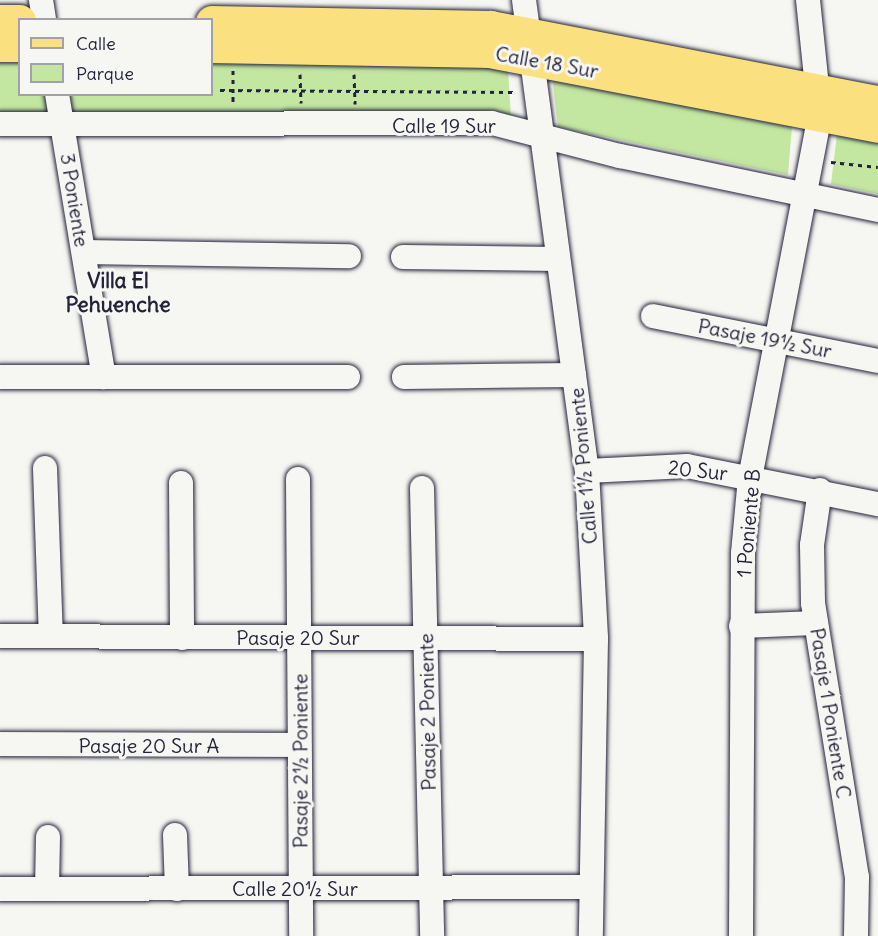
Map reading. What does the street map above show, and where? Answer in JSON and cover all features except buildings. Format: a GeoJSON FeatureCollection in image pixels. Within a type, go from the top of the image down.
{"type":"FeatureCollection","features":[{"type":"Feature","properties":{"kind":"main road"},"geometry":{"type":"LineString","coordinates":[[0,21],[18,21]]}},
{"type":"Feature","properties":{"kind":"main road","name":"Calle 18 Sur"},"geometry":{"type":"LineString","coordinates":[[213,22],[460,23],[529,45],[817,102],[878,102]]}},
{"type":"Feature","properties":{"kind":"main road","name":"Calle 18 Sur"},"geometry":{"type":"LineString","coordinates":[[222,47],[464,50],[529,45]]}},
{"type":"Feature","properties":{"kind":"main road"},"geometry":{"type":"LineString","coordinates":[[0,46],[18,46]]}},
{"type":"Feature","properties":{"kind":"main road","name":"Calle 18 Sur"},"geometry":{"type":"LineString","coordinates":[[817,102],[878,128]]}},
{"type":"Feature","properties":{"kind":"street"},"geometry":{"type":"LineString","coordinates":[[40,0],[44,18]]}},
{"type":"Feature","properties":{"kind":"street","name":"Calle 1½ Poniente"},"geometry":{"type":"LineString","coordinates":[[524,0],[587,471],[596,639],[590,887],[591,936]]}},
{"type":"Feature","properties":{"kind":"street","name":"1 Poniente B"},"geometry":{"type":"LineString","coordinates":[[741,936],[741,627],[750,478],[812,160],[817,102],[808,0]]}},
{"type":"Feature","properties":{"kind":"street","name":"3 Poniente"},"geometry":{"type":"LineString","coordinates":[[57,96],[104,377]]}},
{"type":"Feature","properties":{"kind":"street","name":"Calle 19 Sur"},"geometry":{"type":"LineString","coordinates":[[0,124],[492,123],[878,210]]}},
{"type":"Feature","properties":{"kind":"street"},"geometry":{"type":"LineString","coordinates":[[84,252],[348,256]]}},
{"type":"Feature","properties":{"kind":"street"},"geometry":{"type":"LineString","coordinates":[[403,257],[558,259]]}},
{"type":"Feature","properties":{"kind":"street","name":"Pasaje 19½ Sur"},"geometry":{"type":"LineString","coordinates":[[653,316],[878,361]]}},
{"type":"Feature","properties":{"kind":"street"},"geometry":{"type":"LineString","coordinates":[[404,377],[574,375]]}},
{"type":"Feature","properties":{"kind":"street"},"geometry":{"type":"LineString","coordinates":[[0,377],[348,378]]}},
{"type":"Feature","properties":{"kind":"street","name":"20 Sur"},"geometry":{"type":"LineString","coordinates":[[587,471],[687,466],[820,490],[878,504]]}},
{"type":"Feature","properties":{"kind":"street"},"geometry":{"type":"LineString","coordinates":[[45,468],[51,636]]}},
{"type":"Feature","properties":{"kind":"street","name":"Pasaje 2½ Poniente"},"geometry":{"type":"LineString","coordinates":[[298,479],[301,936]]}},
{"type":"Feature","properties":{"kind":"street"},"geometry":{"type":"LineString","coordinates":[[181,483],[182,638]]}},
{"type":"Feature","properties":{"kind":"street","name":"Pasaje 2 Poniente"},"geometry":{"type":"LineString","coordinates":[[422,488],[432,936]]}},
{"type":"Feature","properties":{"kind":"street","name":"Pasaje 1 Poniente C"},"geometry":{"type":"LineString","coordinates":[[820,490],[811,560],[816,622],[857,878],[856,936]]}},
{"type":"Feature","properties":{"kind":"street"},"geometry":{"type":"LineString","coordinates":[[741,627],[816,622]]}},
{"type":"Feature","properties":{"kind":"street","name":"Pasaje 20 Sur"},"geometry":{"type":"LineString","coordinates":[[0,636],[596,639]]}},
{"type":"Feature","properties":{"kind":"street","name":"Pasaje 20 Sur A"},"geometry":{"type":"LineString","coordinates":[[0,744],[299,745]]}},
{"type":"Feature","properties":{"kind":"street"},"geometry":{"type":"LineString","coordinates":[[175,835],[177,889]]}},
{"type":"Feature","properties":{"kind":"street"},"geometry":{"type":"LineString","coordinates":[[47,889],[48,837]]}},
{"type":"Feature","properties":{"kind":"street","name":"Calle 20½ Sur"},"geometry":{"type":"LineString","coordinates":[[0,890],[590,887]]}},
{"type":"Feature","properties":{"kind":"path"},"geometry":{"type":"LineString","coordinates":[[222,47],[233,90],[234,124]]}},
{"type":"Feature","properties":{"kind":"path"},"geometry":{"type":"LineString","coordinates":[[300,48],[302,124]]}},
{"type":"Feature","properties":{"kind":"path"},"geometry":{"type":"LineString","coordinates":[[354,48],[356,124]]}},
{"type":"Feature","properties":{"kind":"path"},"geometry":{"type":"LineString","coordinates":[[220,90],[535,92]]}},
{"type":"Feature","properties":{"kind":"path"},"geometry":{"type":"LineString","coordinates":[[812,160],[878,167]]}},
{"type":"Feature","properties":{"kind":"green space"},"geometry":{"type":"Polygon","coordinates":[[[213,62],[463,64],[508,70],[511,118],[0,114],[0,63],[18,63],[18,96],[213,96],[213,62]]]}},
{"type":"Feature","properties":{"kind":"green space"},"geometry":{"type":"Polygon","coordinates":[[[552,77],[792,126],[788,175],[558,127],[552,77]]]}},
{"type":"Feature","properties":{"kind":"green space"},"geometry":{"type":"Polygon","coordinates":[[[837,134],[878,142],[878,194],[831,184],[837,134]]]}},
{"type":"Feature","properties":{"kind":"district","name":"Villa El Pehuenche"},"geometry":{"type":"Point","coordinates":[118,293]}}]}
